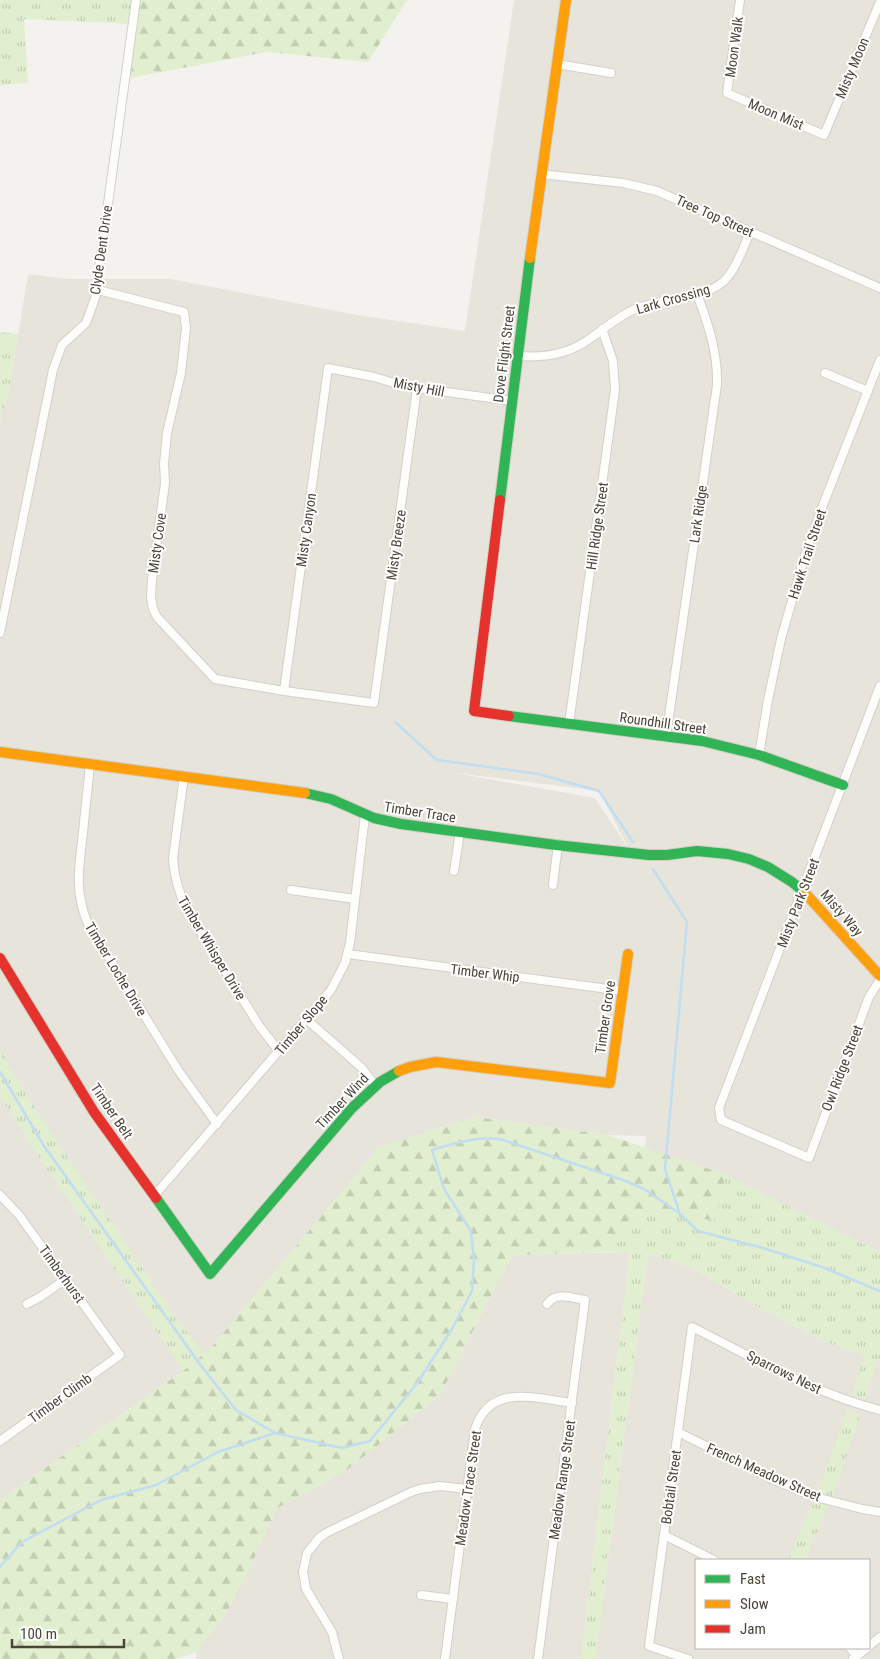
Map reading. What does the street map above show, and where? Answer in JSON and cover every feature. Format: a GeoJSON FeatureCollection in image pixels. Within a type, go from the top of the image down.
{"type":"FeatureCollection","features":[{"type":"Feature","properties":{"kind":"street","name":"Clyde Dent Drive"},"geometry":{"type":"LineString","coordinates":[[0,633],[53,370],[62,345],[86,323],[98,290],[98,276],[136,0]]}},
{"type":"Feature","properties":{"kind":"street","name":"Dove Flight Street"},"geometry":{"type":"LineString","coordinates":[[474,711],[541,174],[566,0]]}},
{"type":"Feature","properties":{"kind":"street","name":"Moon Walk"},"geometry":{"type":"LineString","coordinates":[[727,93],[740,0]]}},
{"type":"Feature","properties":{"kind":"street"},"geometry":{"type":"LineString","coordinates":[[873,0],[880,2]]}},
{"type":"Feature","properties":{"kind":"street","name":"Misty Moon"},"geometry":{"type":"LineString","coordinates":[[824,135],[880,2]]}},
{"type":"Feature","properties":{"kind":"street"},"geometry":{"type":"LineString","coordinates":[[557,64],[611,73]]}},
{"type":"Feature","properties":{"kind":"street","name":"Moon Mist"},"geometry":{"type":"LineString","coordinates":[[727,93],[824,135]]}},
{"type":"Feature","properties":{"kind":"street","name":"Tree Top Street"},"geometry":{"type":"LineString","coordinates":[[541,174],[623,183],[657,191],[880,288]]}},
{"type":"Feature","properties":{"kind":"street","name":"Lark Crossing"},"geometry":{"type":"LineString","coordinates":[[518,356],[542,357],[564,352],[584,343],[616,319],[636,309],[714,288],[724,281],[736,264],[750,232]]}},
{"type":"Feature","properties":{"kind":"street","name":"Misty Cove"},"geometry":{"type":"LineString","coordinates":[[98,290],[184,312],[186,328],[181,373],[167,433],[164,464],[165,483],[152,580],[151,597],[157,618],[215,679],[284,691],[374,703]]}},
{"type":"Feature","properties":{"kind":"street","name":"Lark Ridge"},"geometry":{"type":"LineString","coordinates":[[666,737],[717,385],[714,345],[697,294]]}},
{"type":"Feature","properties":{"kind":"street","name":"Hill Ridge Street"},"geometry":{"type":"LineString","coordinates":[[569,724],[615,390],[613,361],[602,329]]}},
{"type":"Feature","properties":{"kind":"street","name":"Hawk Trail Street"},"geometry":{"type":"LineString","coordinates":[[759,755],[781,639],[805,555],[880,360]]}},
{"type":"Feature","properties":{"kind":"street","name":"Misty Canyon"},"geometry":{"type":"LineString","coordinates":[[284,691],[328,368]]}},
{"type":"Feature","properties":{"kind":"street","name":"Misty Hill"},"geometry":{"type":"LineString","coordinates":[[328,368],[417,388],[512,401]]}},
{"type":"Feature","properties":{"kind":"street"},"geometry":{"type":"LineString","coordinates":[[824,373],[868,390]]}},
{"type":"Feature","properties":{"kind":"street","name":"Misty Breeze"},"geometry":{"type":"LineString","coordinates":[[374,703],[417,388]]}},
{"type":"Feature","properties":{"kind":"street","name":"Misty Park Street"},"geometry":{"type":"LineString","coordinates":[[809,1158],[721,1120],[719,1108],[880,686]]}},
{"type":"Feature","properties":{"kind":"street","name":"Roundhill Street"},"geometry":{"type":"LineString","coordinates":[[474,711],[702,741],[759,755],[843,785]]}},
{"type":"Feature","properties":{"kind":"street","name":"Timber Trace"},"geometry":{"type":"LineString","coordinates":[[0,752],[317,795],[332,799],[366,815],[401,824],[652,855],[698,851],[717,852],[747,859],[777,872],[803,889]]}},
{"type":"Feature","properties":{"kind":"street","name":"Timber Loche Drive"},"geometry":{"type":"LineString","coordinates":[[90,764],[78,874],[79,894],[84,914],[88,924],[178,1070],[217,1124]]}},
{"type":"Feature","properties":{"kind":"street","name":"Timber Whisper Drive"},"geometry":{"type":"LineString","coordinates":[[184,776],[173,858],[178,891],[187,910],[249,1010],[279,1051]]}},
{"type":"Feature","properties":{"kind":"street","name":"Timber Slope"},"geometry":{"type":"LineString","coordinates":[[154,1196],[279,1051],[336,981],[348,954],[366,815]]}},
{"type":"Feature","properties":{"kind":"street"},"geometry":{"type":"LineString","coordinates":[[454,871],[460,832]]}},
{"type":"Feature","properties":{"kind":"street"},"geometry":{"type":"LineString","coordinates":[[553,885],[558,844]]}},
{"type":"Feature","properties":{"kind":"street","name":"Misty Way"},"geometry":{"type":"LineString","coordinates":[[803,889],[880,976]]}},
{"type":"Feature","properties":{"kind":"street"},"geometry":{"type":"LineString","coordinates":[[290,890],[355,899]]}},
{"type":"Feature","properties":{"kind":"street","name":"Timber Whip"},"geometry":{"type":"LineString","coordinates":[[348,954],[623,991]]}},
{"type":"Feature","properties":{"kind":"street","name":"Timber Grove"},"geometry":{"type":"LineString","coordinates":[[610,1083],[628,954]]}},
{"type":"Feature","properties":{"kind":"street","name":"Timber Belt"},"geometry":{"type":"LineString","coordinates":[[0,958],[94,1112],[210,1274]]}},
{"type":"Feature","properties":{"kind":"street","name":"Owl Ridge Street"},"geometry":{"type":"LineString","coordinates":[[809,1158],[869,997],[880,980]]}},
{"type":"Feature","properties":{"kind":"street"},"geometry":{"type":"LineString","coordinates":[[306,1019],[361,1067],[374,1085]]}},
{"type":"Feature","properties":{"kind":"street","name":"Timber Wind"},"geometry":{"type":"LineString","coordinates":[[210,1274],[352,1108],[374,1085],[404,1068],[416,1064],[436,1062],[610,1083]]}},
{"type":"Feature","properties":{"kind":"street","name":"Timberhurst"},"geometry":{"type":"LineString","coordinates":[[0,1195],[19,1215],[120,1355]]}},
{"type":"Feature","properties":{"kind":"street"},"geometry":{"type":"LineString","coordinates":[[27,1304],[40,1298],[66,1279]]}},
{"type":"Feature","properties":{"kind":"street","name":"Meadow Range Street"},"geometry":{"type":"LineString","coordinates":[[538,1659],[585,1300],[557,1295],[550,1299],[547,1304]]}},
{"type":"Feature","properties":{"kind":"street","name":"Sparrows Nest"},"geometry":{"type":"LineString","coordinates":[[692,1327],[840,1399],[880,1410]]}},
{"type":"Feature","properties":{"kind":"street","name":"Bobtail Street"},"geometry":{"type":"LineString","coordinates":[[688,1659],[648,1646],[692,1327]]}},
{"type":"Feature","properties":{"kind":"street","name":"Timber Climb"},"geometry":{"type":"LineString","coordinates":[[0,1441],[120,1355]]}},
{"type":"Feature","properties":{"kind":"street","name":"Meadow Trace Street"},"geometry":{"type":"LineString","coordinates":[[444,1659],[466,1489],[475,1429],[478,1421],[494,1403],[506,1398],[520,1396],[572,1403]]}},
{"type":"Feature","properties":{"kind":"street","name":"French Meadow Street"},"geometry":{"type":"LineString","coordinates":[[678,1432],[772,1479],[812,1496],[880,1512]]}},
{"type":"Feature","properties":{"kind":"street"},"geometry":{"type":"LineString","coordinates":[[339,1659],[332,1632],[306,1589],[304,1582],[304,1562],[312,1545],[326,1533],[411,1492],[440,1486],[466,1489]]}},
{"type":"Feature","properties":{"kind":"street"},"geometry":{"type":"LineString","coordinates":[[664,1536],[712,1559]]}},
{"type":"Feature","properties":{"kind":"street"},"geometry":{"type":"LineString","coordinates":[[421,1595],[453,1599]]}},
{"type":"Feature","properties":{"kind":"street"},"geometry":{"type":"LineString","coordinates":[[870,1645],[880,1637]]}},
{"type":"Feature","properties":{"kind":"street"},"geometry":{"type":"LineString","coordinates":[[855,1658],[866,1649]]}},
{"type":"Feature","properties":{"kind":"shaded area"},"geometry":{"type":"Polygon","coordinates":[[[514,0],[880,0],[880,1252],[769,1197],[645,1147],[646,1136],[608,1135],[475,1117],[379,1147],[210,1349],[183,1371],[0,1500],[0,422],[10,384],[28,274],[68,279],[171,279],[357,315],[465,331],[514,0]],[[449,772],[595,798],[629,849],[599,791],[449,772]]]}},
{"type":"Feature","properties":{"kind":"shaded area"},"geometry":{"type":"Polygon","coordinates":[[[630,1252],[581,1659],[196,1659],[196,1652],[224,1616],[238,1591],[277,1508],[347,1470],[440,1395],[512,1255],[630,1252]]]}},
{"type":"Feature","properties":{"kind":"shaded area"},"geometry":{"type":"Polygon","coordinates":[[[648,1253],[688,1266],[821,1340],[880,1360],[880,1659],[595,1659],[648,1253]]]}},
{"type":"Feature","properties":{"kind":"green space"},"geometry":{"type":"Polygon","coordinates":[[[0,0],[136,0],[132,24],[24,19],[28,83],[0,85],[0,0]]]}},
{"type":"Feature","properties":{"kind":"green space"},"geometry":{"type":"Polygon","coordinates":[[[136,0],[407,0],[368,62],[267,52],[125,79],[136,0]]]}},
{"type":"Feature","properties":{"kind":"green space"},"geometry":{"type":"Polygon","coordinates":[[[0,332],[18,334],[10,384],[0,422],[0,332]]]}},
{"type":"Feature","properties":{"kind":"green space"},"geometry":{"type":"Polygon","coordinates":[[[0,1050],[25,1093],[170,1310],[204,1354],[183,1371],[0,1096],[0,1050]]]}},
{"type":"Feature","properties":{"kind":"green space"},"geometry":{"type":"Polygon","coordinates":[[[475,1117],[608,1135],[724,1174],[725,1190],[714,1220],[635,1212],[605,1252],[512,1255],[440,1395],[347,1470],[277,1508],[239,1591],[224,1616],[196,1652],[175,1659],[0,1659],[0,1500],[183,1371],[210,1349],[379,1147],[475,1117]]]}},
{"type":"Feature","properties":{"kind":"green space"},"geometry":{"type":"Polygon","coordinates":[[[724,1174],[880,1252],[880,1360],[877,1360],[865,1399],[852,1396],[864,1355],[821,1340],[688,1266],[648,1253],[595,1659],[581,1659],[630,1252],[605,1252],[635,1212],[714,1220],[725,1190],[724,1174]]]}},
{"type":"Feature","properties":{"kind":"green space"},"geometry":{"type":"Polygon","coordinates":[[[847,1410],[861,1414],[837,1484],[805,1559],[788,1559],[822,1481],[847,1410]]]}},
{"type":"Feature","properties":{"kind":"waterway"},"geometry":{"type":"LineString","coordinates":[[395,722],[437,760],[539,774],[599,791],[633,842]]}},
{"type":"Feature","properties":{"kind":"waterway"},"geometry":{"type":"LineString","coordinates":[[653,869],[687,922],[665,1169],[679,1211]]}},
{"type":"Feature","properties":{"kind":"waterway"},"geometry":{"type":"LineString","coordinates":[[0,1072],[44,1146],[199,1363],[236,1410],[275,1433]]}},
{"type":"Feature","properties":{"kind":"waterway"},"geometry":{"type":"LineString","coordinates":[[0,1567],[22,1542],[101,1500],[156,1485],[218,1452],[275,1433],[342,1448],[370,1441],[418,1382],[452,1329],[472,1291],[474,1261],[471,1231],[444,1189],[432,1150],[465,1141],[500,1139],[626,1181],[644,1189],[679,1213],[698,1231],[763,1248],[822,1267],[880,1291]]}},
{"type":"Feature","properties":{"kind":"traffic: fast"},"geometry":{"type":"LineString","coordinates":[[500,500],[530,258]]}},
{"type":"Feature","properties":{"kind":"traffic: fast"},"geometry":{"type":"LineString","coordinates":[[509,716],[702,741],[759,755],[843,785]]}},
{"type":"Feature","properties":{"kind":"traffic: fast"},"geometry":{"type":"LineString","coordinates":[[305,793],[331,799],[374,818],[401,824],[556,845],[649,855],[697,851],[728,854],[749,859],[768,867],[792,882],[805,893]]}},
{"type":"Feature","properties":{"kind":"traffic: fast"},"geometry":{"type":"LineString","coordinates":[[156,1198],[210,1274],[352,1108],[380,1082],[399,1071]]}},
{"type":"Feature","properties":{"kind":"traffic: slow"},"geometry":{"type":"LineString","coordinates":[[530,258],[566,0]]}},
{"type":"Feature","properties":{"kind":"traffic: slow"},"geometry":{"type":"LineString","coordinates":[[0,752],[305,793]]}},
{"type":"Feature","properties":{"kind":"traffic: slow"},"geometry":{"type":"LineString","coordinates":[[805,893],[880,976]]}},
{"type":"Feature","properties":{"kind":"traffic: slow"},"geometry":{"type":"LineString","coordinates":[[399,1071],[436,1062],[610,1083],[628,954]]}},
{"type":"Feature","properties":{"kind":"traffic: jam"},"geometry":{"type":"LineString","coordinates":[[500,500],[474,711],[509,716]]}},
{"type":"Feature","properties":{"kind":"traffic: jam"},"geometry":{"type":"LineString","coordinates":[[0,958],[94,1112],[156,1198]]}}]}
